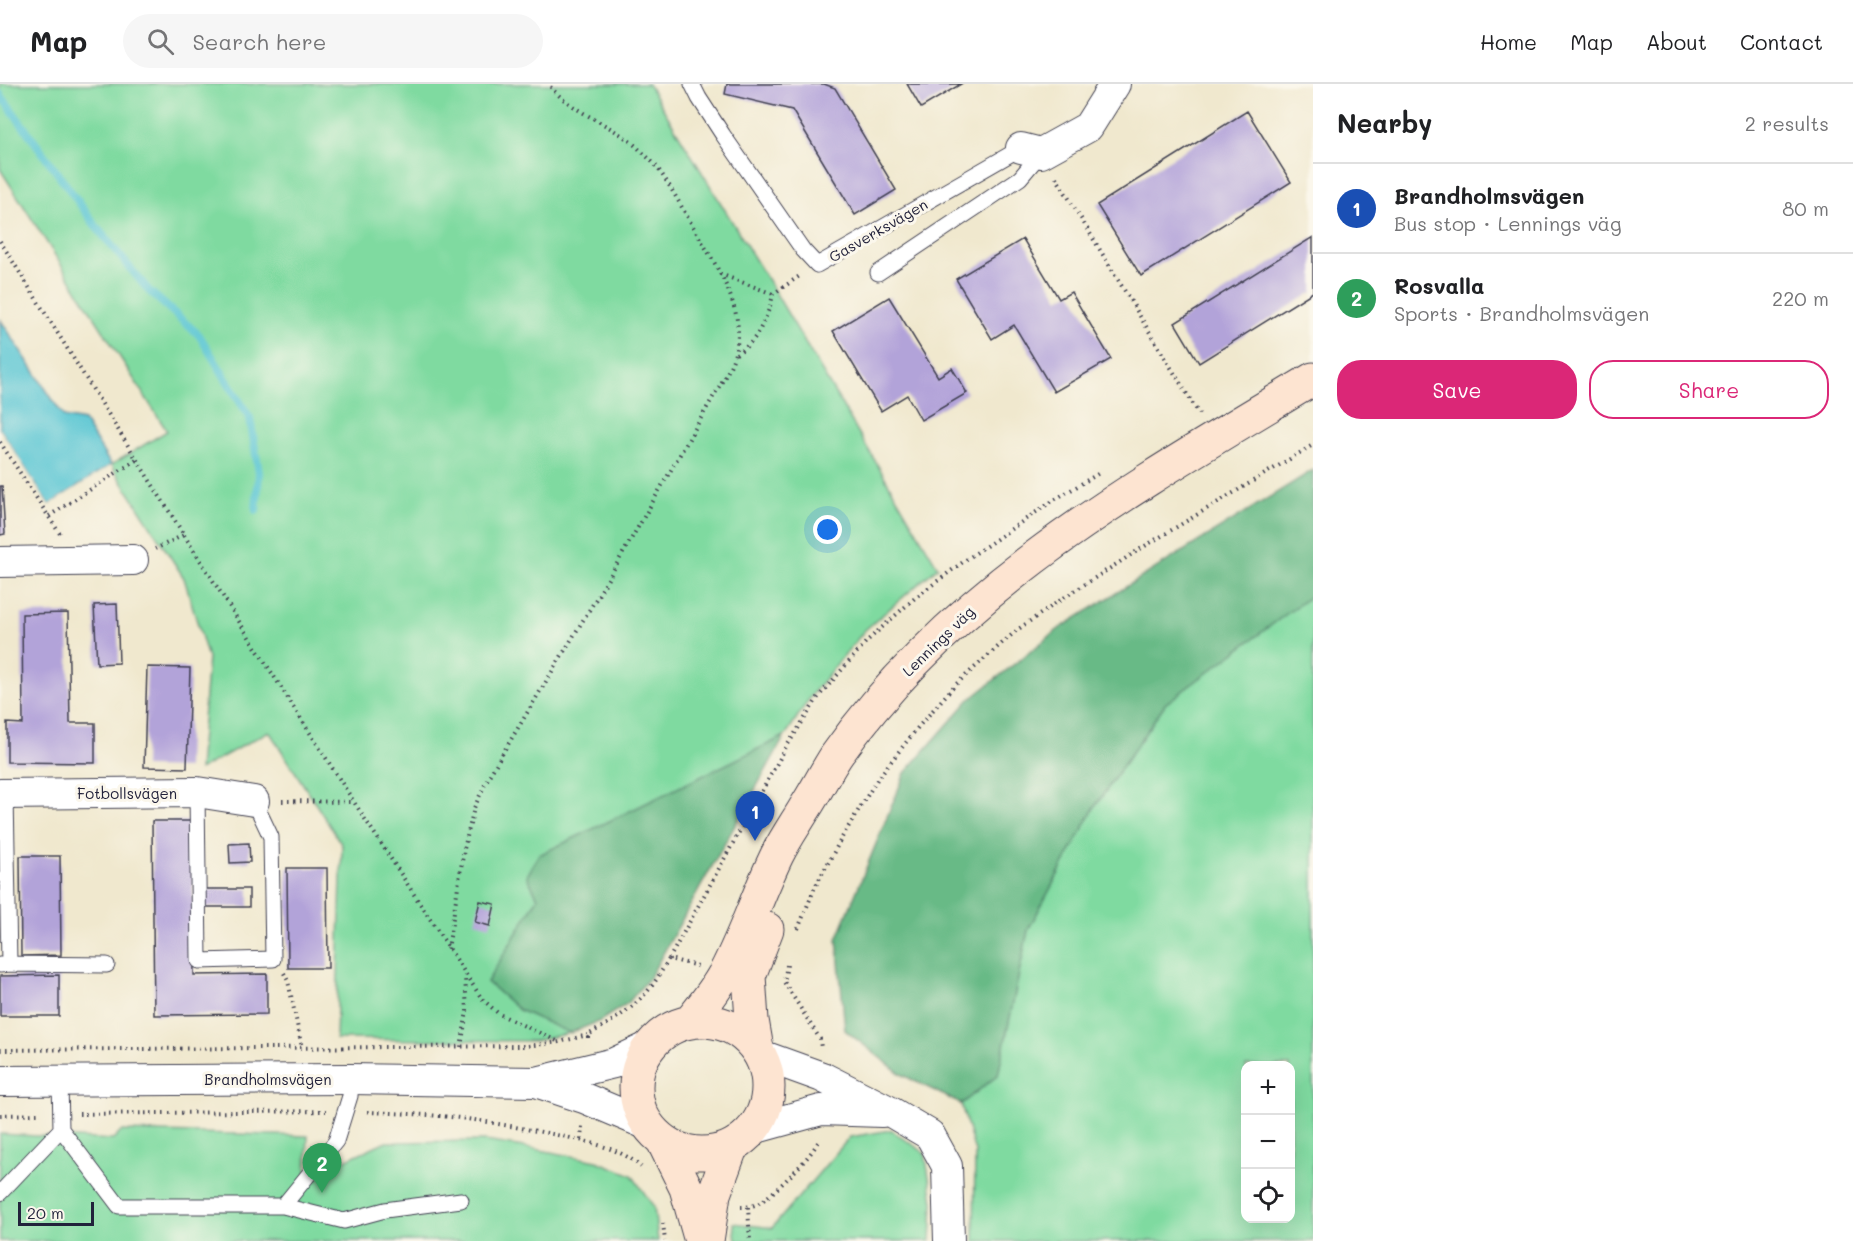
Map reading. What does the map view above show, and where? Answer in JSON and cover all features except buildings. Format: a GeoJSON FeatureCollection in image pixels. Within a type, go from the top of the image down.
{"type":"FeatureCollection","features":[{"type":"Feature","properties":{"kind":"main road","name":"Lennings väg"},"geometry":{"type":"LineString","coordinates":[[690,1022],[711,996],[725,973],[778,854],[836,757],[879,700],[928,647],[983,597],[1043,550],[1172,465],[1313,379]]}},
{"type":"Feature","properties":{"kind":"main road","name":"Lennings väg"},"geometry":{"type":"LineString","coordinates":[[707,1241],[714,1194],[743,1138],[765,1111],[769,1092],[768,1073],[759,1052],[752,1020],[749,976],[794,861],[850,764],[891,710],[939,657],[994,608],[1054,564],[1186,479],[1313,404]]}},
{"type":"Feature","properties":{"kind":"main road","name":"Lennings väg"},"geometry":{"type":"LineString","coordinates":[[701,1241],[686,1188],[640,1110],[636,1094],[641,1061],[650,1046],[661,1035],[675,1026],[690,1022],[709,1021],[728,1025],[744,1035],[759,1052]]}},
{"type":"Feature","properties":{"kind":"main road"},"geometry":{"type":"LineString","coordinates":[[655,1133],[679,1149],[696,1153],[714,1153],[743,1138]]}},
{"type":"Feature","properties":{"kind":"street","name":"Gasverksvägen"},"geometry":{"type":"LineString","coordinates":[[1031,150],[1088,127],[1115,84]]}},
{"type":"Feature","properties":{"kind":"street"},"geometry":{"type":"LineString","coordinates":[[0,562],[133,560]]}},
{"type":"Feature","properties":{"kind":"street","name":"Fotbollsvägen"},"geometry":{"type":"LineString","coordinates":[[3,794],[197,792],[254,801]]}},
{"type":"Feature","properties":{"kind":"street","name":"Brandholmsvägen"},"geometry":{"type":"LineString","coordinates":[[0,1081],[351,1079],[536,1082],[614,1063],[650,1046]]}},
{"type":"Feature","properties":{"kind":"street"},"geometry":{"type":"LineString","coordinates":[[759,1052],[822,1077],[891,1112],[930,1135],[947,1166],[949,1241]]}},
{"type":"Feature","properties":{"kind":"street","name":"Brandholmsvägen"},"geometry":{"type":"LineString","coordinates":[[536,1082],[584,1098],[655,1133]]}},
{"type":"Feature","properties":{"kind":"street"},"geometry":{"type":"LineString","coordinates":[[743,1138],[821,1110],[891,1112]]}},
{"type":"Feature","properties":{"kind":"lane","name":"Gasverksvägen"},"geometry":{"type":"LineString","coordinates":[[692,84],[723,135],[803,250],[817,265],[1031,150]]}},
{"type":"Feature","properties":{"kind":"lane"},"geometry":{"type":"LineString","coordinates":[[878,273],[1020,178],[1031,150]]}},
{"type":"Feature","properties":{"kind":"lane"},"geometry":{"type":"LineString","coordinates":[[197,792],[199,961],[273,959],[272,837],[254,801]]}},
{"type":"Feature","properties":{"kind":"lane"},"geometry":{"type":"LineString","coordinates":[[3,794],[5,964],[107,965]]}},
{"type":"Feature","properties":{"kind":"lane"},"geometry":{"type":"LineString","coordinates":[[283,1206],[336,1141],[350,1096],[351,1079]]}},
{"type":"Feature","properties":{"kind":"lane"},"geometry":{"type":"LineString","coordinates":[[60,1081],[61,1122],[119,1206],[283,1206],[344,1221],[385,1210],[461,1200]]}},
{"type":"Feature","properties":{"kind":"lane"},"geometry":{"type":"LineString","coordinates":[[0,1192],[61,1122]]}},
{"type":"Feature","properties":{"kind":"path"},"geometry":{"type":"LineString","coordinates":[[448,949],[466,839],[474,808],[489,776],[611,574],[736,354],[738,334],[730,297],[720,274],[656,166],[635,145],[557,96],[548,84]]}},
{"type":"Feature","properties":{"kind":"path"},"geometry":{"type":"LineString","coordinates":[[1031,150],[1199,415]]}},
{"type":"Feature","properties":{"kind":"path"},"geometry":{"type":"LineString","coordinates":[[0,241],[184,535],[482,999],[498,1014],[559,1042]]}},
{"type":"Feature","properties":{"kind":"path"},"geometry":{"type":"LineString","coordinates":[[736,354],[754,340],[769,310],[773,294],[817,265]]}},
{"type":"Feature","properties":{"kind":"path"},"geometry":{"type":"LineString","coordinates":[[720,274],[773,294]]}},
{"type":"Feature","properties":{"kind":"path"},"geometry":{"type":"LineString","coordinates":[[0,442],[77,561]]}},
{"type":"Feature","properties":{"kind":"path"},"geometry":{"type":"LineString","coordinates":[[796,934],[815,887],[878,778],[955,685],[1017,630],[1051,606],[1145,546],[1313,445]]}},
{"type":"Feature","properties":{"kind":"path"},"geometry":{"type":"LineString","coordinates":[[49,516],[138,459]]}},
{"type":"Feature","properties":{"kind":"path"},"geometry":{"type":"LineString","coordinates":[[133,560],[184,535]]}},
{"type":"Feature","properties":{"kind":"path"},"geometry":{"type":"LineString","coordinates":[[254,801],[354,802]]}},
{"type":"Feature","properties":{"kind":"path"},"geometry":{"type":"LineString","coordinates":[[273,959],[288,981],[302,1048]]}},
{"type":"Feature","properties":{"kind":"path"},"geometry":{"type":"LineString","coordinates":[[784,982],[787,963]]}},
{"type":"Feature","properties":{"kind":"path"},"geometry":{"type":"LineString","coordinates":[[461,1047],[467,1011],[465,974]]}},
{"type":"Feature","properties":{"kind":"path"},"geometry":{"type":"LineString","coordinates":[[0,1050],[527,1046],[588,1035]]}},
{"type":"Feature","properties":{"kind":"path"},"geometry":{"type":"LineString","coordinates":[[0,1115],[61,1122],[345,1111],[442,1116],[581,1140]]}},
{"type":"Feature","properties":{"kind":"path"},"geometry":{"type":"LineString","coordinates":[[748,1207],[750,1241]]}},
{"type":"Feature","properties":{"kind":"green space"},"geometry":{"type":"Polygon","coordinates":[[[0,84],[648,84],[772,287],[938,567],[865,630],[813,693],[785,736],[539,855],[527,876],[538,898],[487,982],[519,1010],[570,1033],[535,1041],[336,1039],[342,845],[269,731],[199,770],[208,658],[184,578],[111,465],[167,431],[0,169],[0,84]]]}},
{"type":"Feature","properties":{"kind":"green space"},"geometry":{"type":"Polygon","coordinates":[[[1313,470],[1313,594],[1165,704],[1094,808],[1028,930],[998,1075],[961,1104],[901,1074],[845,1030],[837,939],[905,773],[969,700],[1060,628],[1313,470]]]}},
{"type":"Feature","properties":{"kind":"green space"},"geometry":{"type":"Polygon","coordinates":[[[1313,594],[1313,1241],[974,1241],[975,1152],[961,1104],[998,1075],[1028,930],[1094,808],[1165,704],[1313,594]]]}},
{"type":"Feature","properties":{"kind":"green space"},"geometry":{"type":"Polygon","coordinates":[[[785,736],[650,977],[628,1003],[600,1021],[570,1033],[519,1010],[487,982],[538,898],[527,876],[539,855],[785,736]]]}},
{"type":"Feature","properties":{"kind":"green space"},"geometry":{"type":"Polygon","coordinates":[[[891,1130],[925,1153],[933,1202],[931,1241],[736,1241],[734,1223],[772,1228],[850,1137],[891,1130]]]}},
{"type":"Feature","properties":{"kind":"green space"},"geometry":{"type":"Polygon","coordinates":[[[122,1131],[308,1136],[306,1178],[384,1142],[485,1141],[597,1161],[632,1175],[654,1207],[658,1241],[0,1241],[0,1134],[113,1140],[122,1131]]]}},
{"type":"Feature","properties":{"kind":"water"},"geometry":{"type":"Polygon","coordinates":[[[0,319],[64,417],[84,421],[111,465],[49,505],[0,429],[0,319]]]}},
{"type":"Feature","properties":{"kind":"pier"},"geometry":{"type":"Polygon","coordinates":[[[0,429],[49,505],[111,465],[113,468],[48,508],[0,434],[0,429]]]}},
{"type":"Feature","properties":{"kind":"waterway"},"geometry":{"type":"LineString","coordinates":[[0,94],[98,229],[149,291],[199,335],[250,418],[259,473],[256,510]]}},
{"type":"Feature","properties":{"kind":"place","name":"Brandholmsvägen"},"geometry":{"type":"Point","coordinates":[755,841]}},
{"type":"Feature","properties":{"kind":"place","name":"Rosvalla"},"geometry":{"type":"Point","coordinates":[322,1193]}}]}
